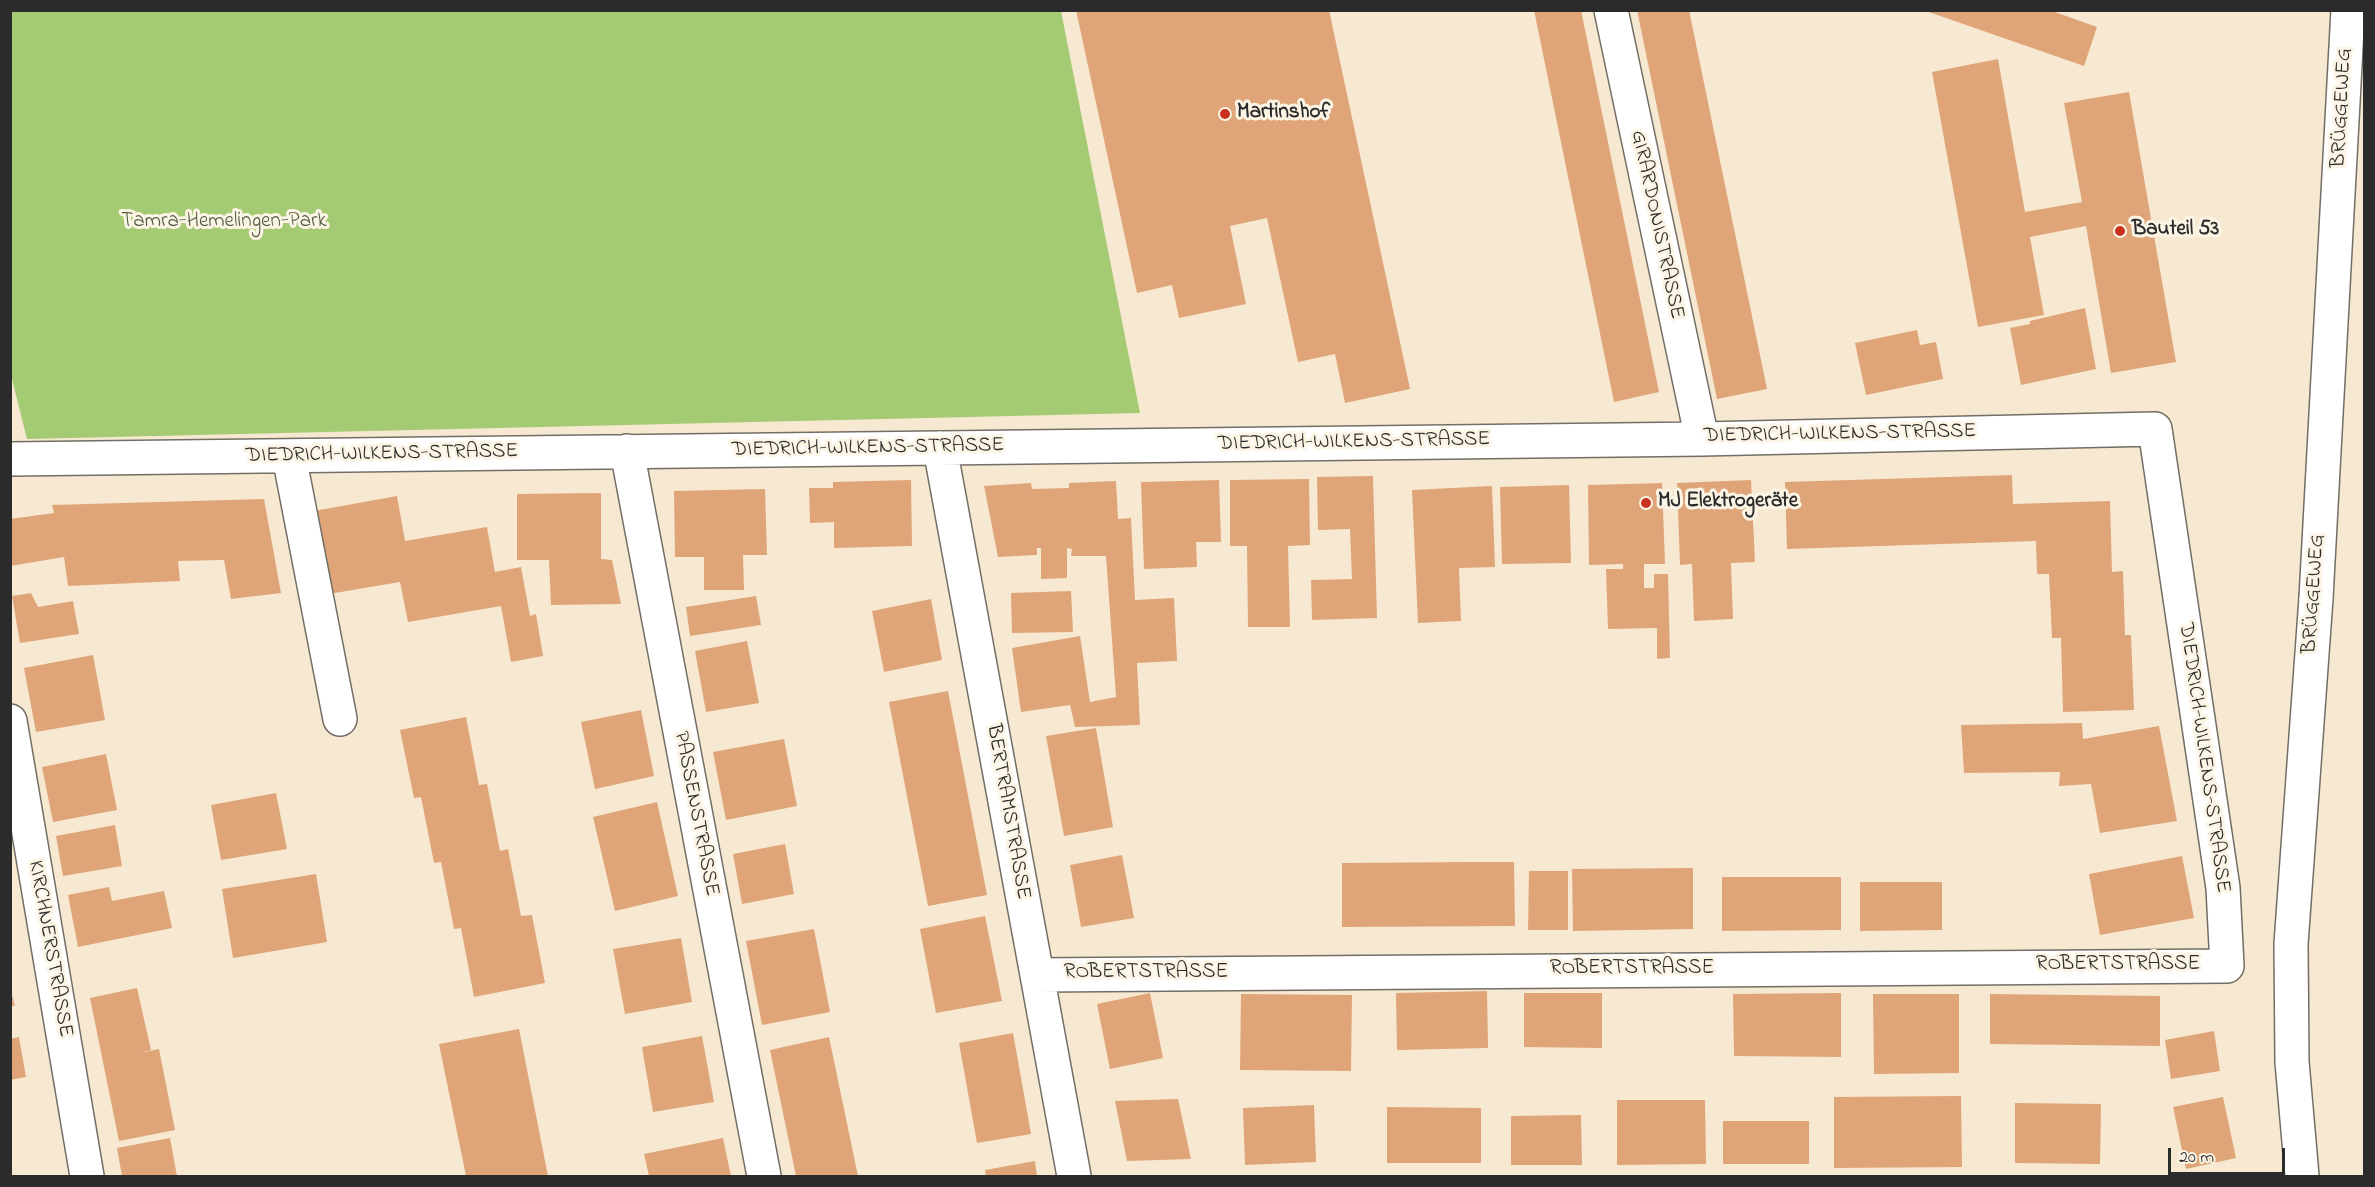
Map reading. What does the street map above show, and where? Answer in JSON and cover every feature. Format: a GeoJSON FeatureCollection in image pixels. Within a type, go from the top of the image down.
{"type":"FeatureCollection","features":[{"type":"Feature","properties":{"kind":"street","name":"GIRARDONISTRASSE"},"geometry":{"type":"LineString","coordinates":[[1611,10],[1702,439]]}},
{"type":"Feature","properties":{"kind":"street","name":"BRÜGGEWEG"},"geometry":{"type":"LineString","coordinates":[[2302,1176],[2292,1062],[2291,944],[2316,598],[2348,10]]}},
{"type":"Feature","properties":{"kind":"street","name":"DIEDRICH-WILKENS-STRASSE"},"geometry":{"type":"LineString","coordinates":[[10,459],[1702,439],[2155,429],[2223,888],[2227,966]]}},
{"type":"Feature","properties":{"kind":"street","name":"BERTRAMSTRASSE"},"geometry":{"type":"LineString","coordinates":[[940,448],[1074,1176]]}},
{"type":"Feature","properties":{"kind":"street","name":"PASSENSTRASSE"},"geometry":{"type":"LineString","coordinates":[[627,452],[764,1176]]}},
{"type":"Feature","properties":{"kind":"street"},"geometry":{"type":"LineString","coordinates":[[289,456],[340,720]]}},
{"type":"Feature","properties":{"kind":"street","name":"KIRCHNERSTRASSE"},"geometry":{"type":"LineString","coordinates":[[10,721],[87,1176]]}},
{"type":"Feature","properties":{"kind":"street","name":"ROBERTSTRASSE"},"geometry":{"type":"LineString","coordinates":[[1037,975],[2227,966]]}},
{"type":"Feature","properties":{"kind":"green space","name":"Tamra-Hemelingen-Park"},"geometry":{"type":"Polygon","coordinates":[[[10,11],[1061,11],[1140,413],[27,439],[10,371],[10,11]]]}},
{"type":"Feature","properties":{"kind":"building","name":"Martinshof"},"geometry":{"type":"Polygon","coordinates":[[[1076,10],[1329,10],[1410,389],[1345,403],[1335,354],[1298,362],[1267,218],[1230,226],[1246,304],[1179,318],[1172,285],[1137,293],[1076,10]]]}},
{"type":"Feature","properties":{"kind":"building"},"geometry":{"type":"Polygon","coordinates":[[[1534,10],[1581,10],[1659,392],[1614,402],[1534,10]]]}},
{"type":"Feature","properties":{"kind":"building"},"geometry":{"type":"Polygon","coordinates":[[[1637,10],[1689,10],[1767,389],[1717,399],[1637,10]]]}},
{"type":"Feature","properties":{"kind":"building"},"geometry":{"type":"Polygon","coordinates":[[[1923,10],[2049,10],[2097,27],[2084,66],[1923,10]]]}},
{"type":"Feature","properties":{"kind":"building"},"geometry":{"type":"Polygon","coordinates":[[[1998,59],[2025,212],[2082,202],[2064,103],[2129,92],[2176,362],[2111,373],[2086,226],[2030,237],[2044,315],[1978,327],[1932,72],[1998,59]]]}},
{"type":"Feature","properties":{"kind":"building"},"geometry":{"type":"Polygon","coordinates":[[[2085,308],[2096,369],[2021,385],[2010,328],[2085,308]]]}},
{"type":"Feature","properties":{"kind":"building"},"geometry":{"type":"Polygon","coordinates":[[[1917,330],[1920,345],[1936,342],[1943,379],[1866,395],[1855,343],[1917,330]]]}},
{"type":"Feature","properties":{"kind":"building"},"geometry":{"type":"Polygon","coordinates":[[[2012,475],[2013,504],[2110,501],[2112,572],[2123,571],[2125,635],[2131,635],[2134,710],[2063,712],[2061,638],[2052,638],[2049,574],[2037,574],[2036,541],[1787,549],[1785,482],[2012,475]]]}},
{"type":"Feature","properties":{"kind":"building"},"geometry":{"type":"Polygon","coordinates":[[[1373,476],[1377,618],[1312,620],[1311,580],[1352,579],[1350,529],[1318,530],[1317,477],[1373,476]]]}},
{"type":"Feature","properties":{"kind":"building"},"geometry":{"type":"Polygon","coordinates":[[[1309,479],[1310,545],[1288,546],[1290,627],[1248,627],[1247,546],[1230,546],[1230,480],[1309,479]]]}},
{"type":"Feature","properties":{"kind":"building"},"geometry":{"type":"Polygon","coordinates":[[[911,480],[912,546],[834,548],[834,522],[810,523],[809,488],[833,488],[833,482],[911,480]]]}},
{"type":"Feature","properties":{"kind":"building"},"geometry":{"type":"Polygon","coordinates":[[[1219,480],[1221,542],[1196,542],[1197,567],[1144,569],[1141,482],[1219,480]]]}},
{"type":"Feature","properties":{"kind":"building"},"geometry":{"type":"Polygon","coordinates":[[[1751,480],[1755,562],[1731,563],[1733,619],[1694,621],[1692,564],[1680,565],[1677,483],[1751,480]]]}},
{"type":"Feature","properties":{"kind":"building"},"geometry":{"type":"Polygon","coordinates":[[[1116,481],[1118,519],[1131,518],[1135,600],[1174,598],[1177,661],[1137,663],[1140,725],[1075,727],[1070,705],[1021,712],[1012,648],[1080,636],[1090,702],[1116,697],[1106,556],[1071,556],[1072,549],[1067,548],[1067,578],[1041,579],[1041,548],[1037,548],[1037,555],[998,557],[984,486],[1031,483],[1032,489],[1069,488],[1069,483],[1116,481]]]}},
{"type":"Feature","properties":{"kind":"building"},"geometry":{"type":"Polygon","coordinates":[[[1662,483],[1665,564],[1644,564],[1644,588],[1654,588],[1654,574],[1668,574],[1670,658],[1657,659],[1657,628],[1608,629],[1606,569],[1623,569],[1623,564],[1589,565],[1588,485],[1662,483]]]}},
{"type":"Feature","properties":{"kind":"building"},"geometry":{"type":"Polygon","coordinates":[[[1569,485],[1571,563],[1502,564],[1500,487],[1569,485]]]}},
{"type":"Feature","properties":{"kind":"building"},"geometry":{"type":"Polygon","coordinates":[[[1492,486],[1495,567],[1459,568],[1461,621],[1418,623],[1412,490],[1492,486]]]}},
{"type":"Feature","properties":{"kind":"building"},"geometry":{"type":"Polygon","coordinates":[[[765,489],[767,555],[743,555],[744,590],[704,590],[704,557],[675,557],[674,491],[765,489]]]}},
{"type":"Feature","properties":{"kind":"building"},"geometry":{"type":"Polygon","coordinates":[[[601,493],[601,559],[612,560],[621,604],[551,605],[549,560],[517,560],[517,494],[601,493]]]}},
{"type":"Feature","properties":{"kind":"building"},"geometry":{"type":"Polygon","coordinates":[[[397,496],[405,541],[487,527],[495,572],[521,567],[530,616],[536,614],[543,656],[511,662],[501,606],[408,622],[400,582],[329,594],[314,511],[397,496]]]}},
{"type":"Feature","properties":{"kind":"building"},"geometry":{"type":"Polygon","coordinates":[[[264,499],[281,593],[231,599],[224,560],[178,561],[180,581],[68,586],[64,557],[10,566],[10,519],[54,513],[52,505],[264,499]]]}},
{"type":"Feature","properties":{"kind":"building"},"geometry":{"type":"Polygon","coordinates":[[[1071,591],[1073,632],[1012,633],[1011,593],[1071,591]]]}},
{"type":"Feature","properties":{"kind":"building"},"geometry":{"type":"Polygon","coordinates":[[[31,593],[38,607],[73,601],[79,634],[20,643],[12,596],[31,593]]]}},
{"type":"Feature","properties":{"kind":"building"},"geometry":{"type":"Polygon","coordinates":[[[756,596],[761,625],[690,636],[686,607],[756,596]]]}},
{"type":"Feature","properties":{"kind":"building"},"geometry":{"type":"Polygon","coordinates":[[[931,599],[942,660],[884,672],[872,611],[931,599]]]}},
{"type":"Feature","properties":{"kind":"building"},"geometry":{"type":"Polygon","coordinates":[[[747,641],[759,703],[706,712],[695,651],[747,641]]]}},
{"type":"Feature","properties":{"kind":"building"},"geometry":{"type":"Polygon","coordinates":[[[93,655],[105,720],[36,732],[24,668],[93,655]]]}},
{"type":"Feature","properties":{"kind":"building"},"geometry":{"type":"Polygon","coordinates":[[[948,691],[987,895],[928,906],[889,702],[948,691]]]}},
{"type":"Feature","properties":{"kind":"building"},"geometry":{"type":"Polygon","coordinates":[[[641,710],[654,776],[595,789],[581,722],[641,710]]]}},
{"type":"Feature","properties":{"kind":"building"},"geometry":{"type":"Polygon","coordinates":[[[466,717],[479,785],[487,784],[500,851],[508,849],[521,916],[532,915],[545,983],[474,997],[461,928],[454,929],[441,862],[434,863],[421,797],[414,798],[400,730],[466,717]]]}},
{"type":"Feature","properties":{"kind":"building"},"geometry":{"type":"Polygon","coordinates":[[[2082,723],[2083,739],[2159,726],[2177,821],[2100,833],[2091,784],[2059,786],[2060,772],[1964,773],[1961,725],[2082,723]]]}},
{"type":"Feature","properties":{"kind":"building"},"geometry":{"type":"Polygon","coordinates":[[[1096,728],[1113,827],[1064,836],[1046,736],[1096,728]]]}},
{"type":"Feature","properties":{"kind":"building"},"geometry":{"type":"Polygon","coordinates":[[[784,739],[797,806],[726,820],[713,752],[784,739]]]}},
{"type":"Feature","properties":{"kind":"building"},"geometry":{"type":"Polygon","coordinates":[[[106,754],[117,810],[53,822],[42,767],[106,754]]]}},
{"type":"Feature","properties":{"kind":"building"},"geometry":{"type":"Polygon","coordinates":[[[276,793],[287,849],[221,860],[211,805],[276,793]]]}},
{"type":"Feature","properties":{"kind":"building"},"geometry":{"type":"Polygon","coordinates":[[[657,802],[678,896],[615,911],[593,817],[657,802]]]}},
{"type":"Feature","properties":{"kind":"building"},"geometry":{"type":"Polygon","coordinates":[[[115,825],[122,866],[63,876],[56,836],[115,825]]]}},
{"type":"Feature","properties":{"kind":"building"},"geometry":{"type":"Polygon","coordinates":[[[785,844],[794,894],[742,904],[733,854],[785,844]]]}},
{"type":"Feature","properties":{"kind":"building"},"geometry":{"type":"Polygon","coordinates":[[[1122,855],[1134,918],[1081,927],[1070,865],[1122,855]]]}},
{"type":"Feature","properties":{"kind":"building"},"geometry":{"type":"Polygon","coordinates":[[[2182,856],[2194,918],[2100,935],[2089,874],[2182,856]]]}},
{"type":"Feature","properties":{"kind":"building"},"geometry":{"type":"Polygon","coordinates":[[[1514,862],[1515,926],[1342,927],[1342,863],[1514,862]]]}},
{"type":"Feature","properties":{"kind":"building"},"geometry":{"type":"Polygon","coordinates":[[[1693,868],[1693,929],[1573,931],[1572,869],[1693,868]]]}},
{"type":"Feature","properties":{"kind":"building"},"geometry":{"type":"Polygon","coordinates":[[[1529,871],[1568,871],[1568,930],[1528,930],[1529,871]]]}},
{"type":"Feature","properties":{"kind":"building"},"geometry":{"type":"Polygon","coordinates":[[[316,874],[327,942],[233,958],[222,889],[316,874]]]}},
{"type":"Feature","properties":{"kind":"building"},"geometry":{"type":"Polygon","coordinates":[[[1722,877],[1841,877],[1841,930],[1722,931],[1722,877]]]}},
{"type":"Feature","properties":{"kind":"building"},"geometry":{"type":"Polygon","coordinates":[[[1860,882],[1942,882],[1942,930],[1860,931],[1860,882]]]}},
{"type":"Feature","properties":{"kind":"building"},"geometry":{"type":"Polygon","coordinates":[[[109,887],[112,901],[164,891],[172,928],[78,947],[68,895],[109,887]]]}},
{"type":"Feature","properties":{"kind":"building"},"geometry":{"type":"Polygon","coordinates":[[[985,916],[1002,1001],[936,1013],[920,929],[985,916]]]}},
{"type":"Feature","properties":{"kind":"building"},"geometry":{"type":"Polygon","coordinates":[[[814,929],[830,1012],[762,1025],[746,941],[814,929]]]}},
{"type":"Feature","properties":{"kind":"building"},"geometry":{"type":"Polygon","coordinates":[[[681,938],[692,1002],[625,1014],[613,949],[681,938]]]}},
{"type":"Feature","properties":{"kind":"building"},"geometry":{"type":"Polygon","coordinates":[[[10,988],[15,1006],[10,1006],[10,988]]]}},
{"type":"Feature","properties":{"kind":"building"},"geometry":{"type":"Polygon","coordinates":[[[137,988],[151,1050],[140,1053],[159,1049],[175,1130],[119,1141],[90,998],[137,988]]]}},
{"type":"Feature","properties":{"kind":"building"},"geometry":{"type":"Polygon","coordinates":[[[1487,991],[1488,1048],[1397,1050],[1396,993],[1487,991]]]}},
{"type":"Feature","properties":{"kind":"building"},"geometry":{"type":"Polygon","coordinates":[[[1150,993],[1163,1058],[1110,1069],[1097,1004],[1150,993]]]}},
{"type":"Feature","properties":{"kind":"building"},"geometry":{"type":"Polygon","coordinates":[[[1524,993],[1602,993],[1602,1048],[1524,1047],[1524,993]]]}},
{"type":"Feature","properties":{"kind":"building"},"geometry":{"type":"Polygon","coordinates":[[[1841,993],[1841,1057],[1734,1056],[1733,994],[1841,993]]]}},
{"type":"Feature","properties":{"kind":"building"},"geometry":{"type":"Polygon","coordinates":[[[1241,994],[1352,995],[1351,1071],[1240,1070],[1241,994]]]}},
{"type":"Feature","properties":{"kind":"building"},"geometry":{"type":"Polygon","coordinates":[[[1873,994],[1959,994],[1959,1073],[1874,1074],[1873,994]]]}},
{"type":"Feature","properties":{"kind":"building"},"geometry":{"type":"Polygon","coordinates":[[[1990,994],[2160,996],[2160,1046],[1990,1044],[1990,994]]]}},
{"type":"Feature","properties":{"kind":"building"},"geometry":{"type":"Polygon","coordinates":[[[519,1029],[548,1176],[466,1176],[439,1044],[519,1029]]]}},
{"type":"Feature","properties":{"kind":"building"},"geometry":{"type":"Polygon","coordinates":[[[2214,1031],[2220,1071],[2171,1079],[2165,1040],[2214,1031]]]}},
{"type":"Feature","properties":{"kind":"building"},"geometry":{"type":"Polygon","coordinates":[[[1013,1033],[1031,1134],[977,1143],[959,1043],[1013,1033]]]}},
{"type":"Feature","properties":{"kind":"building"},"geometry":{"type":"Polygon","coordinates":[[[702,1036],[714,1102],[653,1112],[642,1047],[702,1036]]]}},
{"type":"Feature","properties":{"kind":"building"},"geometry":{"type":"Polygon","coordinates":[[[19,1037],[26,1077],[10,1080],[10,1039],[19,1037]]]}},
{"type":"Feature","properties":{"kind":"building"},"geometry":{"type":"Polygon","coordinates":[[[829,1037],[858,1176],[796,1176],[770,1050],[829,1037]]]}},
{"type":"Feature","properties":{"kind":"building"},"geometry":{"type":"Polygon","coordinates":[[[1961,1096],[1962,1167],[1834,1168],[1834,1097],[1961,1096]]]}},
{"type":"Feature","properties":{"kind":"building"},"geometry":{"type":"Polygon","coordinates":[[[2223,1097],[2236,1158],[2186,1169],[2173,1107],[2223,1097]]]}},
{"type":"Feature","properties":{"kind":"building"},"geometry":{"type":"Polygon","coordinates":[[[1178,1099],[1191,1159],[1127,1161],[1115,1101],[1178,1099]]]}},
{"type":"Feature","properties":{"kind":"building"},"geometry":{"type":"Polygon","coordinates":[[[1617,1100],[1705,1100],[1706,1164],[1617,1165],[1617,1100]]]}},
{"type":"Feature","properties":{"kind":"building"},"geometry":{"type":"Polygon","coordinates":[[[2015,1103],[2101,1104],[2100,1164],[2015,1163],[2015,1103]]]}},
{"type":"Feature","properties":{"kind":"building"},"geometry":{"type":"Polygon","coordinates":[[[1314,1105],[1316,1162],[1245,1165],[1243,1108],[1314,1105]]]}},
{"type":"Feature","properties":{"kind":"building"},"geometry":{"type":"Polygon","coordinates":[[[1387,1107],[1481,1108],[1481,1163],[1387,1163],[1387,1107]]]}},
{"type":"Feature","properties":{"kind":"building"},"geometry":{"type":"Polygon","coordinates":[[[1581,1115],[1582,1165],[1511,1165],[1511,1116],[1581,1115]]]}},
{"type":"Feature","properties":{"kind":"building"},"geometry":{"type":"Polygon","coordinates":[[[1723,1121],[1809,1121],[1809,1164],[1723,1164],[1723,1121]]]}},
{"type":"Feature","properties":{"kind":"building"},"geometry":{"type":"Polygon","coordinates":[[[170,1138],[177,1176],[122,1176],[117,1148],[170,1138]]]}},
{"type":"Feature","properties":{"kind":"building"},"geometry":{"type":"Polygon","coordinates":[[[723,1138],[731,1176],[649,1176],[644,1154],[723,1138]]]}},
{"type":"Feature","properties":{"kind":"building"},"geometry":{"type":"Polygon","coordinates":[[[1035,1161],[1037,1176],[986,1176],[985,1170],[1035,1161]]]}},
{"type":"Feature","properties":{"kind":"railway"},"geometry":{"type":"LineString","coordinates":[[2345,10],[2364,17]]}},
{"type":"Feature","properties":{"kind":"place","name":"Martinshof"},"geometry":{"type":"Point","coordinates":[1225,114]}},
{"type":"Feature","properties":{"kind":"place","name":"Bauteil 53"},"geometry":{"type":"Point","coordinates":[2120,231]}},
{"type":"Feature","properties":{"kind":"place","name":"MJ Elektrogeräte"},"geometry":{"type":"Point","coordinates":[1646,503]}}]}
